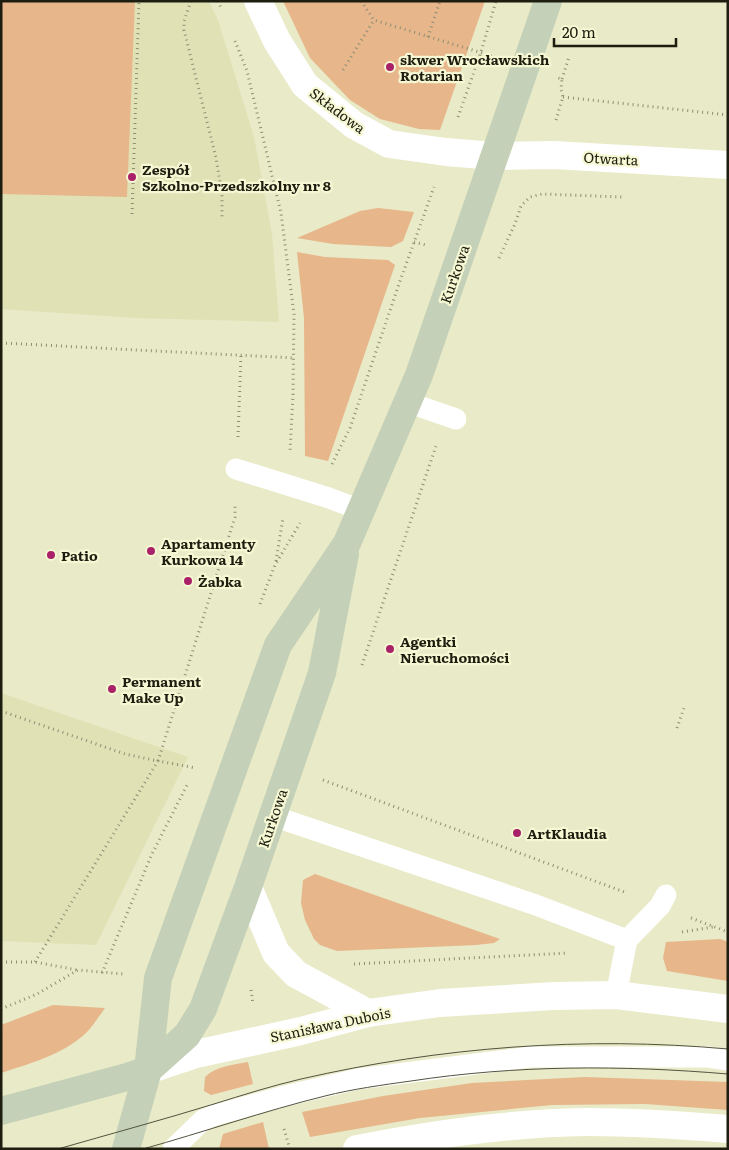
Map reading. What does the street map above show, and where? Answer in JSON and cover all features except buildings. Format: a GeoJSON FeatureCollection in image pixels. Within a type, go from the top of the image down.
{"type":"FeatureCollection","features":[{"type":"Feature","properties":{"kind":"main road","name":"Kurkowa"},"geometry":{"type":"LineString","coordinates":[[126,1149],[148,1070],[158,978],[278,645],[347,543],[419,375],[548,1]]}},
{"type":"Feature","properties":{"kind":"main road","name":"Kurkowa"},"geometry":{"type":"LineString","coordinates":[[148,1070],[187,1035],[203,1009],[248,886],[325,662],[347,543]]}},
{"type":"Feature","properties":{"kind":"main road","name":"Stanisława Dubois"},"geometry":{"type":"LineString","coordinates":[[1,1112],[148,1070]]}},
{"type":"Feature","properties":{"kind":"street","name":"Składowa"},"geometry":{"type":"LineString","coordinates":[[258,1],[277,41],[305,85],[354,125],[389,144],[494,156]]}},
{"type":"Feature","properties":{"kind":"street","name":"Otwarta"},"geometry":{"type":"LineString","coordinates":[[494,156],[554,155],[728,165]]}},
{"type":"Feature","properties":{"kind":"street"},"geometry":{"type":"LineString","coordinates":[[248,886],[276,953],[296,974],[368,1013]]}},
{"type":"Feature","properties":{"kind":"street","name":"Stanisława Dubois"},"geometry":{"type":"LineString","coordinates":[[148,1070],[196,1054],[300,1031],[368,1013],[440,1003],[554,996],[616,995],[728,1009]]}},
{"type":"Feature","properties":{"kind":"street"},"geometry":{"type":"LineString","coordinates":[[357,1149],[474,1129],[546,1124],[635,1123],[728,1129]]}},
{"type":"Feature","properties":{"kind":"lane"},"geometry":{"type":"LineString","coordinates":[[407,402],[451,418]]}},
{"type":"Feature","properties":{"kind":"lane"},"geometry":{"type":"LineString","coordinates":[[236,469],[361,510]]}},
{"type":"Feature","properties":{"kind":"lane"},"geometry":{"type":"LineString","coordinates":[[272,816],[536,904],[627,940]]}},
{"type":"Feature","properties":{"kind":"lane"},"geometry":{"type":"LineString","coordinates":[[616,995],[627,940],[663,900]]}},
{"type":"Feature","properties":{"kind":"lane"},"geometry":{"type":"LineString","coordinates":[[173,1149],[203,1120],[215,1115],[284,1096],[358,1079],[530,1057],[708,1057],[728,1060]]}},
{"type":"Feature","properties":{"kind":"path"},"geometry":{"type":"LineString","coordinates":[[132,214],[139,1]]}},
{"type":"Feature","properties":{"kind":"path"},"geometry":{"type":"LineString","coordinates":[[191,1],[184,21],[184,30],[218,166],[222,194],[222,217]]}},
{"type":"Feature","properties":{"kind":"path"},"geometry":{"type":"LineString","coordinates":[[218,1],[225,19]]}},
{"type":"Feature","properties":{"kind":"path"},"geometry":{"type":"LineString","coordinates":[[361,1],[374,20],[481,52]]}},
{"type":"Feature","properties":{"kind":"path"},"geometry":{"type":"LineString","coordinates":[[428,37],[440,1]]}},
{"type":"Feature","properties":{"kind":"path"},"geometry":{"type":"LineString","coordinates":[[317,494],[350,428],[481,52],[496,1]]}},
{"type":"Feature","properties":{"kind":"path"},"geometry":{"type":"LineString","coordinates":[[322,99],[335,84],[374,20]]}},
{"type":"Feature","properties":{"kind":"path"},"geometry":{"type":"LineString","coordinates":[[233,36],[247,71],[281,213],[294,314],[294,358],[288,485],[275,565]]}},
{"type":"Feature","properties":{"kind":"path"},"geometry":{"type":"LineString","coordinates":[[555,77],[562,79],[560,89],[563,97],[560,109]]}},
{"type":"Feature","properties":{"kind":"path"},"geometry":{"type":"LineString","coordinates":[[563,97],[728,115]]}},
{"type":"Feature","properties":{"kind":"path"},"geometry":{"type":"LineString","coordinates":[[499,259],[521,206],[530,197]]}},
{"type":"Feature","properties":{"kind":"path"},"geometry":{"type":"LineString","coordinates":[[414,242],[432,248]]}},
{"type":"Feature","properties":{"kind":"path"},"geometry":{"type":"LineString","coordinates":[[1,343],[294,358]]}},
{"type":"Feature","properties":{"kind":"path"},"geometry":{"type":"LineString","coordinates":[[35,962],[158,761],[235,518],[241,355]]}},
{"type":"Feature","properties":{"kind":"path"},"geometry":{"type":"LineString","coordinates":[[362,666],[451,418]]}},
{"type":"Feature","properties":{"kind":"path"},"geometry":{"type":"LineString","coordinates":[[677,728],[685,705]]}},
{"type":"Feature","properties":{"kind":"path"},"geometry":{"type":"LineString","coordinates":[[1,710],[126,754],[196,768],[152,854],[102,973]]}},
{"type":"Feature","properties":{"kind":"path"},"geometry":{"type":"LineString","coordinates":[[319,779],[663,900],[728,932]]}},
{"type":"Feature","properties":{"kind":"path"},"geometry":{"type":"LineString","coordinates":[[350,965],[575,953]]}},
{"type":"Feature","properties":{"kind":"path"},"geometry":{"type":"LineString","coordinates":[[2,962],[35,962],[78,970],[126,974]]}},
{"type":"Feature","properties":{"kind":"path"},"geometry":{"type":"LineString","coordinates":[[1,1009],[37,994],[78,970]]}},
{"type":"Feature","properties":{"kind":"path"},"geometry":{"type":"LineString","coordinates":[[288,1144],[290,1149]]}},
{"type":"Feature","properties":{"kind":"shaded area","name":"Zespół Szkolno-Przedszkolny nr 8"},"geometry":{"type":"Polygon","coordinates":[[[1,1],[209,1],[218,20],[254,137],[272,234],[279,322],[136,318],[1,309],[1,1]]]}},
{"type":"Feature","properties":{"kind":"shaded area"},"geometry":{"type":"Polygon","coordinates":[[[1,1],[135,1],[127,197],[1,194],[1,1]]]}},
{"type":"Feature","properties":{"kind":"shaded area","name":"skwer Wrocławskich Rotarian"},"geometry":{"type":"Polygon","coordinates":[[[283,1],[485,1],[440,130],[419,129],[380,119],[350,100],[310,58],[283,1]]]}},
{"type":"Feature","properties":{"kind":"shaded area"},"geometry":{"type":"Polygon","coordinates":[[[378,208],[414,212],[403,241],[391,247],[333,244],[297,238],[360,211],[378,208]]]}},
{"type":"Feature","properties":{"kind":"shaded area"},"geometry":{"type":"Polygon","coordinates":[[[297,252],[325,257],[388,260],[395,265],[328,461],[305,456],[304,318],[297,252]]]}},
{"type":"Feature","properties":{"kind":"shaded area"},"geometry":{"type":"Polygon","coordinates":[[[1,693],[188,757],[96,945],[1,941],[1,693]]]}},
{"type":"Feature","properties":{"kind":"shaded area"},"geometry":{"type":"Polygon","coordinates":[[[315,874],[500,939],[494,943],[476,945],[337,951],[320,945],[314,939],[305,920],[301,903],[303,880],[315,874]]]}},
{"type":"Feature","properties":{"kind":"shaded area"},"geometry":{"type":"Polygon","coordinates":[[[720,939],[728,942],[728,981],[667,971],[663,958],[666,942],[720,939]]]}},
{"type":"Feature","properties":{"kind":"shaded area"},"geometry":{"type":"Polygon","coordinates":[[[53,1005],[105,1008],[94,1024],[77,1041],[46,1058],[1,1073],[1,1025],[53,1005]]]}},
{"type":"Feature","properties":{"kind":"shaded area"},"geometry":{"type":"Polygon","coordinates":[[[248,1062],[253,1084],[211,1095],[204,1091],[205,1077],[209,1073],[225,1066],[248,1062]]]}},
{"type":"Feature","properties":{"kind":"shaded area"},"geometry":{"type":"Polygon","coordinates":[[[585,1077],[728,1082],[728,1110],[645,1104],[552,1105],[420,1118],[310,1137],[302,1112],[383,1096],[472,1083],[585,1077]]]}},
{"type":"Feature","properties":{"kind":"shaded area"},"geometry":{"type":"Polygon","coordinates":[[[263,1122],[269,1149],[219,1149],[223,1134],[263,1122]]]}},
{"type":"Feature","properties":{"kind":"tram line"},"geometry":{"type":"LineString","coordinates":[[58,1149],[290,1082],[407,1059],[513,1047],[567,1044],[674,1045],[728,1049]]}},
{"type":"Feature","properties":{"kind":"tram line"},"geometry":{"type":"LineString","coordinates":[[143,1149],[279,1108],[346,1091],[450,1076],[529,1069],[569,1068],[648,1069],[728,1074]]}},
{"type":"Feature","properties":{"kind":"place","name":"skwer Wrocławskich Rotarian"},"geometry":{"type":"Point","coordinates":[390,67]}},
{"type":"Feature","properties":{"kind":"place","name":"Zespół Szkolno-Przedszkolny nr 8"},"geometry":{"type":"Point","coordinates":[132,177]}},
{"type":"Feature","properties":{"kind":"place","name":"Apartamenty Kurkowa 14"},"geometry":{"type":"Point","coordinates":[151,551]}},
{"type":"Feature","properties":{"kind":"place","name":"Patio"},"geometry":{"type":"Point","coordinates":[51,555]}},
{"type":"Feature","properties":{"kind":"place","name":"Żabka"},"geometry":{"type":"Point","coordinates":[188,581]}},
{"type":"Feature","properties":{"kind":"place","name":"Agentki Nieruchomości"},"geometry":{"type":"Point","coordinates":[390,649]}},
{"type":"Feature","properties":{"kind":"place","name":"Permanent Make Up"},"geometry":{"type":"Point","coordinates":[112,689]}},
{"type":"Feature","properties":{"kind":"place","name":"ArtKlaudia"},"geometry":{"type":"Point","coordinates":[517,833]}}]}
